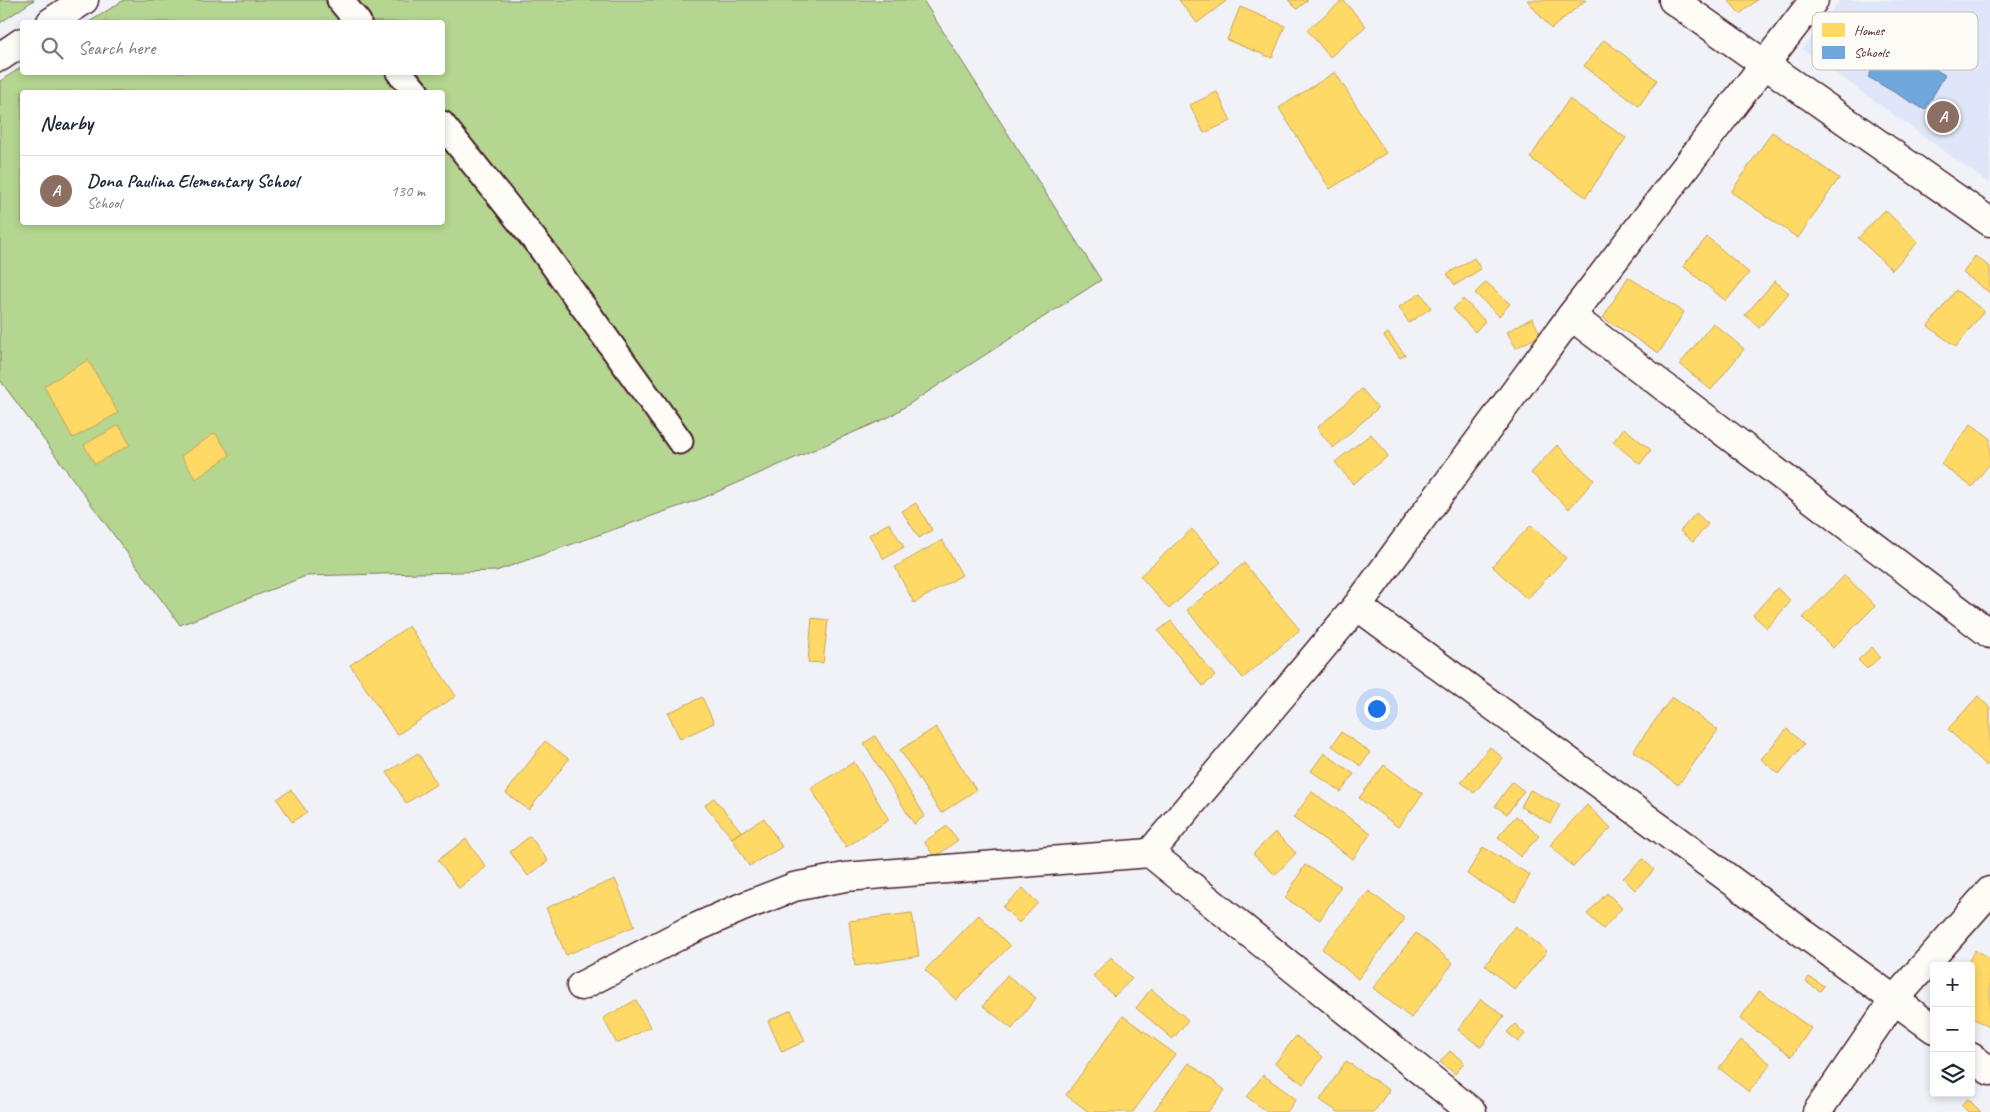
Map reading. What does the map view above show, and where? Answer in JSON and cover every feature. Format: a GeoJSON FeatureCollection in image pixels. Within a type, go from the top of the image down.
{"type":"FeatureCollection","features":[{"type":"Feature","properties":{"kind":"street"},"geometry":{"type":"LineString","coordinates":[[53,20],[84,0]]}},
{"type":"Feature","properties":{"kind":"street"},"geometry":{"type":"LineString","coordinates":[[1673,0],[1990,222]]}},
{"type":"Feature","properties":{"kind":"street"},"geometry":{"type":"LineString","coordinates":[[1150,853],[1358,606],[1571,316],[1814,0]]}},
{"type":"Feature","properties":{"kind":"street"},"geometry":{"type":"LineString","coordinates":[[0,57],[20,43]]}},
{"type":"Feature","properties":{"kind":"street"},"geometry":{"type":"LineString","coordinates":[[1571,316],[1990,634]]}},
{"type":"Feature","properties":{"kind":"street"},"geometry":{"type":"LineString","coordinates":[[1358,606],[1930,1026]]}},
{"type":"Feature","properties":{"kind":"street"},"geometry":{"type":"LineString","coordinates":[[581,986],[686,932],[794,887],[845,877],[1150,853],[1472,1112]]}},
{"type":"Feature","properties":{"kind":"street"},"geometry":{"type":"LineString","coordinates":[[1817,1112],[1894,1000],[1990,891]]}},
{"type":"Feature","properties":{"kind":"street"},"geometry":{"type":"LineString","coordinates":[[1975,1060],[1990,1071]]}},
{"type":"Feature","properties":{"kind":"lane"},"geometry":{"type":"LineString","coordinates":[[340,0],[356,20]]}},
{"type":"Feature","properties":{"kind":"lane"},"geometry":{"type":"LineString","coordinates":[[402,75],[414,90]]}},
{"type":"Feature","properties":{"kind":"lane"},"geometry":{"type":"LineString","coordinates":[[445,128],[541,248],[680,441]]}},
{"type":"Feature","properties":{"kind":"shaded area"},"geometry":{"type":"Polygon","coordinates":[[[1840,0],[1990,0],[1990,184],[1831,70],[1978,70],[1978,12],[1831,12],[1840,0]]]}},
{"type":"Feature","properties":{"kind":"shaded area"},"geometry":{"type":"Polygon","coordinates":[[[1812,36],[1812,56],[1802,49],[1812,36]]]}},
{"type":"Feature","properties":{"kind":"green space"},"geometry":{"type":"Polygon","coordinates":[[[0,0],[34,0],[0,23],[0,0]]]}},
{"type":"Feature","properties":{"kind":"green space"},"geometry":{"type":"Polygon","coordinates":[[[124,0],[923,0],[1101,280],[889,417],[703,498],[496,571],[306,576],[180,625],[0,380],[0,81],[20,68],[20,75],[445,75],[445,20],[92,20],[124,0]]]}},
{"type":"Feature","properties":{"kind":"building: Homes"},"geometry":{"type":"Polygon","coordinates":[[[1179,0],[1225,0],[1226,1],[1197,23],[1179,0]]]}},
{"type":"Feature","properties":{"kind":"building: Homes"},"geometry":{"type":"Polygon","coordinates":[[[1288,0],[1308,0],[1297,9],[1288,0]]]}},
{"type":"Feature","properties":{"kind":"building: Homes"},"geometry":{"type":"Polygon","coordinates":[[[1343,0],[1366,26],[1330,57],[1307,30],[1343,0]]]}},
{"type":"Feature","properties":{"kind":"building: Homes"},"geometry":{"type":"Polygon","coordinates":[[[1527,0],[1586,0],[1551,29],[1527,0]]]}},
{"type":"Feature","properties":{"kind":"building: Homes"},"geometry":{"type":"Polygon","coordinates":[[[1728,0],[1757,0],[1740,14],[1728,0]]]}},
{"type":"Feature","properties":{"kind":"building: Homes"},"geometry":{"type":"Polygon","coordinates":[[[1240,7],[1285,26],[1272,58],[1227,40],[1240,7]]]}},
{"type":"Feature","properties":{"kind":"building: Homes"},"geometry":{"type":"Polygon","coordinates":[[[1604,40],[1657,80],[1639,106],[1584,66],[1604,40]]]}},
{"type":"Feature","properties":{"kind":"building: Homes"},"geometry":{"type":"Polygon","coordinates":[[[1335,72],[1386,153],[1330,189],[1279,108],[1335,72]]]}},
{"type":"Feature","properties":{"kind":"building: Homes"},"geometry":{"type":"Polygon","coordinates":[[[1217,92],[1231,121],[1204,133],[1190,105],[1217,92]]]}},
{"type":"Feature","properties":{"kind":"building: Homes"},"geometry":{"type":"Polygon","coordinates":[[[1569,99],[1626,138],[1586,197],[1530,158],[1569,99]]]}},
{"type":"Feature","properties":{"kind":"building: Homes"},"geometry":{"type":"Polygon","coordinates":[[[1772,132],[1839,178],[1798,238],[1731,192],[1772,132]]]}},
{"type":"Feature","properties":{"kind":"building: Homes"},"geometry":{"type":"Polygon","coordinates":[[[1885,210],[1918,242],[1892,270],[1858,238],[1885,210]]]}},
{"type":"Feature","properties":{"kind":"building: Homes"},"geometry":{"type":"Polygon","coordinates":[[[1707,237],[1749,273],[1726,301],[1683,266],[1707,237]]]}},
{"type":"Feature","properties":{"kind":"building: Homes"},"geometry":{"type":"Polygon","coordinates":[[[1975,256],[1990,267],[1990,293],[1963,273],[1975,256]]]}},
{"type":"Feature","properties":{"kind":"building: Homes"},"geometry":{"type":"Polygon","coordinates":[[[1474,258],[1481,269],[1455,285],[1447,274],[1474,258]]]}},
{"type":"Feature","properties":{"kind":"building: Homes"},"geometry":{"type":"Polygon","coordinates":[[[1628,277],[1684,312],[1659,353],[1603,318],[1628,277]]]}},
{"type":"Feature","properties":{"kind":"building: Homes"},"geometry":{"type":"Polygon","coordinates":[[[1775,281],[1789,293],[1759,328],[1745,315],[1775,281]]]}},
{"type":"Feature","properties":{"kind":"building: Homes"},"geometry":{"type":"Polygon","coordinates":[[[1486,282],[1510,304],[1499,316],[1475,293],[1486,282]]]}},
{"type":"Feature","properties":{"kind":"building: Homes"},"geometry":{"type":"Polygon","coordinates":[[[1956,290],[1984,311],[1956,347],[1928,326],[1956,290]]]}},
{"type":"Feature","properties":{"kind":"building: Homes"},"geometry":{"type":"Polygon","coordinates":[[[1421,293],[1431,308],[1409,323],[1399,307],[1421,293]]]}},
{"type":"Feature","properties":{"kind":"building: Homes"},"geometry":{"type":"Polygon","coordinates":[[[1463,299],[1485,321],[1475,332],[1453,309],[1463,299]]]}},
{"type":"Feature","properties":{"kind":"building: Homes"},"geometry":{"type":"Polygon","coordinates":[[[1532,318],[1541,335],[1516,348],[1507,332],[1532,318]]]}},
{"type":"Feature","properties":{"kind":"building: Homes"},"geometry":{"type":"Polygon","coordinates":[[[1713,323],[1744,349],[1711,390],[1680,364],[1713,323]]]}},
{"type":"Feature","properties":{"kind":"building: Homes"},"geometry":{"type":"Polygon","coordinates":[[[1388,333],[1405,355],[1400,358],[1384,336],[1388,333]]]}},
{"type":"Feature","properties":{"kind":"building: Homes"},"geometry":{"type":"Polygon","coordinates":[[[88,360],[118,413],[73,438],[44,386],[88,360]]]}},
{"type":"Feature","properties":{"kind":"building: Homes"},"geometry":{"type":"Polygon","coordinates":[[[1362,389],[1378,408],[1333,448],[1317,428],[1362,389]]]}},
{"type":"Feature","properties":{"kind":"building: Homes"},"geometry":{"type":"Polygon","coordinates":[[[1971,424],[1990,438],[1990,463],[1972,487],[1941,464],[1971,424]]]}},
{"type":"Feature","properties":{"kind":"building: Homes"},"geometry":{"type":"Polygon","coordinates":[[[119,425],[130,445],[95,464],[84,445],[119,425]]]}},
{"type":"Feature","properties":{"kind":"building: Homes"},"geometry":{"type":"Polygon","coordinates":[[[1624,428],[1651,450],[1640,464],[1613,442],[1624,428]]]}},
{"type":"Feature","properties":{"kind":"building: Homes"},"geometry":{"type":"Polygon","coordinates":[[[215,433],[230,455],[196,479],[181,456],[215,433]]]}},
{"type":"Feature","properties":{"kind":"building: Homes"},"geometry":{"type":"Polygon","coordinates":[[[1371,434],[1388,456],[1353,484],[1335,462],[1371,434]]]}},
{"type":"Feature","properties":{"kind":"building: Homes"},"geometry":{"type":"Polygon","coordinates":[[[1557,445],[1594,480],[1569,509],[1531,473],[1557,445]]]}},
{"type":"Feature","properties":{"kind":"building: Homes"},"geometry":{"type":"Polygon","coordinates":[[[916,503],[932,530],[919,538],[902,511],[916,503]]]}},
{"type":"Feature","properties":{"kind":"building: Homes"},"geometry":{"type":"Polygon","coordinates":[[[1696,513],[1708,524],[1693,542],[1680,531],[1696,513]]]}},
{"type":"Feature","properties":{"kind":"building: Homes"},"geometry":{"type":"Polygon","coordinates":[[[889,523],[904,547],[884,559],[869,535],[889,523]]]}},
{"type":"Feature","properties":{"kind":"building: Homes"},"geometry":{"type":"Polygon","coordinates":[[[1531,525],[1566,558],[1527,599],[1492,566],[1531,525]]]}},
{"type":"Feature","properties":{"kind":"building: Homes"},"geometry":{"type":"Polygon","coordinates":[[[1192,529],[1221,562],[1169,609],[1140,576],[1192,529]]]}},
{"type":"Feature","properties":{"kind":"building: Homes"},"geometry":{"type":"Polygon","coordinates":[[[942,540],[962,575],[914,603],[895,567],[942,540]]]}},
{"type":"Feature","properties":{"kind":"building: Homes"},"geometry":{"type":"Polygon","coordinates":[[[1244,563],[1300,630],[1243,678],[1187,610],[1244,563]]]}},
{"type":"Feature","properties":{"kind":"building: Homes"},"geometry":{"type":"Polygon","coordinates":[[[1845,575],[1875,606],[1833,648],[1803,618],[1845,575]]]}},
{"type":"Feature","properties":{"kind":"building: Homes"},"geometry":{"type":"Polygon","coordinates":[[[1777,588],[1791,601],[1767,628],[1753,615],[1777,588]]]}},
{"type":"Feature","properties":{"kind":"building: Homes"},"geometry":{"type":"Polygon","coordinates":[[[812,618],[828,620],[823,663],[808,662],[812,618]]]}},
{"type":"Feature","properties":{"kind":"building: Homes"},"geometry":{"type":"Polygon","coordinates":[[[1171,621],[1215,676],[1203,686],[1158,631],[1171,621]]]}},
{"type":"Feature","properties":{"kind":"building: Homes"},"geometry":{"type":"Polygon","coordinates":[[[409,626],[456,696],[397,735],[350,665],[409,626]]]}},
{"type":"Feature","properties":{"kind":"building: Homes"},"geometry":{"type":"Polygon","coordinates":[[[1872,647],[1880,657],[1867,669],[1858,660],[1872,647]]]}},
{"type":"Feature","properties":{"kind":"building: Homes"},"geometry":{"type":"Polygon","coordinates":[[[1978,696],[1990,708],[1990,761],[1986,766],[1948,729],[1978,696]]]}},
{"type":"Feature","properties":{"kind":"building: Homes"},"geometry":{"type":"Polygon","coordinates":[[[702,697],[714,723],[680,739],[668,713],[702,697]]]}},
{"type":"Feature","properties":{"kind":"building: Homes"},"geometry":{"type":"Polygon","coordinates":[[[1672,697],[1718,730],[1678,785],[1633,751],[1672,697]]]}},
{"type":"Feature","properties":{"kind":"building: Homes"},"geometry":{"type":"Polygon","coordinates":[[[936,727],[976,790],[941,813],[900,750],[936,727]]]}},
{"type":"Feature","properties":{"kind":"building: Homes"},"geometry":{"type":"Polygon","coordinates":[[[1787,729],[1804,744],[1779,774],[1761,759],[1787,729]]]}},
{"type":"Feature","properties":{"kind":"building: Homes"},"geometry":{"type":"Polygon","coordinates":[[[1341,732],[1370,752],[1361,766],[1332,746],[1341,732]]]}},
{"type":"Feature","properties":{"kind":"building: Homes"},"geometry":{"type":"Polygon","coordinates":[[[875,736],[925,816],[914,824],[864,743],[875,736]]]}},
{"type":"Feature","properties":{"kind":"building: Homes"},"geometry":{"type":"Polygon","coordinates":[[[545,741],[569,759],[529,810],[506,793],[545,741]]]}},
{"type":"Feature","properties":{"kind":"building: Homes"},"geometry":{"type":"Polygon","coordinates":[[[1490,747],[1503,758],[1474,793],[1461,782],[1490,747]]]}},
{"type":"Feature","properties":{"kind":"building: Homes"},"geometry":{"type":"Polygon","coordinates":[[[418,753],[437,784],[406,803],[387,772],[418,753]]]}},
{"type":"Feature","properties":{"kind":"building: Homes"},"geometry":{"type":"Polygon","coordinates":[[[1324,753],[1354,774],[1341,792],[1311,771],[1324,753]]]}},
{"type":"Feature","properties":{"kind":"building: Homes"},"geometry":{"type":"Polygon","coordinates":[[[854,762],[889,820],[846,847],[811,788],[854,762]]]}},
{"type":"Feature","properties":{"kind":"building: Homes"},"geometry":{"type":"Polygon","coordinates":[[[1384,765],[1423,794],[1398,827],[1359,798],[1384,765]]]}},
{"type":"Feature","properties":{"kind":"building: Homes"},"geometry":{"type":"Polygon","coordinates":[[[1512,782],[1524,791],[1507,814],[1495,806],[1512,782]]]}},
{"type":"Feature","properties":{"kind":"building: Homes"},"geometry":{"type":"Polygon","coordinates":[[[291,790],[307,812],[292,822],[277,799],[291,790]]]}},
{"type":"Feature","properties":{"kind":"building: Homes"},"geometry":{"type":"Polygon","coordinates":[[[1530,790],[1560,805],[1550,823],[1521,807],[1530,790]]]}},
{"type":"Feature","properties":{"kind":"building: Homes"},"geometry":{"type":"Polygon","coordinates":[[[1312,792],[1371,833],[1353,859],[1293,818],[1312,792]]]}},
{"type":"Feature","properties":{"kind":"building: Homes"},"geometry":{"type":"Polygon","coordinates":[[[714,798],[741,831],[732,838],[705,805],[714,798]]]}},
{"type":"Feature","properties":{"kind":"building: Homes"},"geometry":{"type":"Polygon","coordinates":[[[1587,805],[1611,828],[1573,867],[1550,845],[1587,805]]]}},
{"type":"Feature","properties":{"kind":"building: Homes"},"geometry":{"type":"Polygon","coordinates":[[[1516,816],[1539,836],[1520,857],[1498,837],[1516,816]]]}},
{"type":"Feature","properties":{"kind":"building: Homes"},"geometry":{"type":"Polygon","coordinates":[[[764,818],[782,847],[749,866],[732,838],[764,818]]]}},
{"type":"Feature","properties":{"kind":"building: Homes"},"geometry":{"type":"Polygon","coordinates":[[[947,826],[958,840],[935,857],[924,842],[947,826]]]}},
{"type":"Feature","properties":{"kind":"building: Homes"},"geometry":{"type":"Polygon","coordinates":[[[1275,832],[1296,853],[1275,875],[1253,854],[1275,832]]]}},
{"type":"Feature","properties":{"kind":"building: Homes"},"geometry":{"type":"Polygon","coordinates":[[[530,836],[548,861],[528,876],[510,852],[530,836]]]}},
{"type":"Feature","properties":{"kind":"building: Homes"},"geometry":{"type":"Polygon","coordinates":[[[466,839],[486,867],[459,888],[438,860],[466,839]]]}},
{"type":"Feature","properties":{"kind":"building: Homes"},"geometry":{"type":"Polygon","coordinates":[[[1483,847],[1530,875],[1515,902],[1467,874],[1483,847]]]}},
{"type":"Feature","properties":{"kind":"building: Homes"},"geometry":{"type":"Polygon","coordinates":[[[1643,859],[1654,870],[1635,890],[1623,878],[1643,859]]]}},
{"type":"Feature","properties":{"kind":"building: Homes"},"geometry":{"type":"Polygon","coordinates":[[[1305,865],[1341,886],[1320,920],[1285,898],[1305,865]]]}},
{"type":"Feature","properties":{"kind":"building: Homes"},"geometry":{"type":"Polygon","coordinates":[[[615,879],[635,926],[566,955],[546,908],[615,879]]]}},
{"type":"Feature","properties":{"kind":"building: Homes"},"geometry":{"type":"Polygon","coordinates":[[[1023,888],[1038,903],[1019,923],[1003,907],[1023,888]]]}},
{"type":"Feature","properties":{"kind":"building: Homes"},"geometry":{"type":"Polygon","coordinates":[[[1369,891],[1405,919],[1358,979],[1322,949],[1369,891]]]}},
{"type":"Feature","properties":{"kind":"building: Homes"},"geometry":{"type":"Polygon","coordinates":[[[1607,893],[1622,908],[1603,929],[1587,914],[1607,893]]]}},
{"type":"Feature","properties":{"kind":"building: Homes"},"geometry":{"type":"Polygon","coordinates":[[[912,913],[919,956],[855,966],[849,921],[912,913]]]}},
{"type":"Feature","properties":{"kind":"building: Homes"},"geometry":{"type":"Polygon","coordinates":[[[979,915],[1010,946],[956,1000],[925,970],[979,915]]]}},
{"type":"Feature","properties":{"kind":"building: Homes"},"geometry":{"type":"Polygon","coordinates":[[[1515,926],[1547,951],[1515,990],[1485,965],[1515,926]]]}},
{"type":"Feature","properties":{"kind":"building: Homes"},"geometry":{"type":"Polygon","coordinates":[[[1416,933],[1453,963],[1411,1018],[1373,988],[1416,933]]]}},
{"type":"Feature","properties":{"kind":"building: Homes"},"geometry":{"type":"Polygon","coordinates":[[[1975,950],[1990,959],[1990,1028],[1975,1019],[1975,962],[1968,962],[1975,950]]]}},
{"type":"Feature","properties":{"kind":"building: Homes"},"geometry":{"type":"Polygon","coordinates":[[[1111,957],[1132,979],[1114,996],[1093,976],[1111,957]]]}},
{"type":"Feature","properties":{"kind":"building: Homes"},"geometry":{"type":"Polygon","coordinates":[[[1007,975],[1036,998],[1012,1029],[983,1006],[1007,975]]]}},
{"type":"Feature","properties":{"kind":"building: Homes"},"geometry":{"type":"Polygon","coordinates":[[[1809,977],[1824,986],[1820,991],[1806,982],[1809,977]]]}},
{"type":"Feature","properties":{"kind":"building: Homes"},"geometry":{"type":"Polygon","coordinates":[[[1151,989],[1188,1020],[1173,1039],[1136,1008],[1151,989]]]}},
{"type":"Feature","properties":{"kind":"building: Homes"},"geometry":{"type":"Polygon","coordinates":[[[1759,991],[1811,1028],[1792,1056],[1740,1019],[1759,991]]]}},
{"type":"Feature","properties":{"kind":"building: Homes"},"geometry":{"type":"Polygon","coordinates":[[[1481,999],[1504,1016],[1481,1047],[1458,1030],[1481,999]]]}},
{"type":"Feature","properties":{"kind":"building: Homes"},"geometry":{"type":"Polygon","coordinates":[[[636,1000],[650,1027],[617,1044],[603,1018],[636,1000]]]}},
{"type":"Feature","properties":{"kind":"building: Homes"},"geometry":{"type":"Polygon","coordinates":[[[791,1010],[805,1041],[782,1052],[768,1021],[791,1010]]]}},
{"type":"Feature","properties":{"kind":"building: Homes"},"geometry":{"type":"Polygon","coordinates":[[[1123,1016],[1175,1054],[1133,1112],[1089,1112],[1066,1095],[1123,1016]]]}},
{"type":"Feature","properties":{"kind":"building: Homes"},"geometry":{"type":"Polygon","coordinates":[[[1515,1024],[1525,1034],[1518,1042],[1507,1032],[1515,1024]]]}},
{"type":"Feature","properties":{"kind":"building: Homes"},"geometry":{"type":"Polygon","coordinates":[[[1296,1036],[1323,1057],[1303,1084],[1275,1063],[1296,1036]]]}},
{"type":"Feature","properties":{"kind":"building: Homes"},"geometry":{"type":"Polygon","coordinates":[[[1741,1040],[1771,1064],[1749,1092],[1719,1068],[1741,1040]]]}},
{"type":"Feature","properties":{"kind":"building: Homes"},"geometry":{"type":"Polygon","coordinates":[[[1450,1051],[1464,1062],[1455,1074],[1440,1062],[1450,1051]]]}},
{"type":"Feature","properties":{"kind":"building: Homes"},"geometry":{"type":"Polygon","coordinates":[[[1346,1061],[1389,1090],[1374,1112],[1338,1112],[1320,1100],[1346,1061]]]}},
{"type":"Feature","properties":{"kind":"building: Homes"},"geometry":{"type":"Polygon","coordinates":[[[1189,1063],[1225,1090],[1208,1112],[1153,1112],[1189,1063]]]}},
{"type":"Feature","properties":{"kind":"building: Homes"},"geometry":{"type":"Polygon","coordinates":[[[1263,1075],[1296,1099],[1287,1112],[1267,1112],[1247,1097],[1263,1075]]]}},
{"type":"Feature","properties":{"kind":"building: Homes"},"geometry":{"type":"Polygon","coordinates":[[[1968,1099],[1981,1112],[1968,1112],[1961,1105],[1968,1099]]]}},
{"type":"Feature","properties":{"kind":"building: Schools"},"geometry":{"type":"Polygon","coordinates":[[[1872,70],[1936,70],[1945,75],[1925,110],[1868,77],[1872,70]]]}},
{"type":"Feature","properties":{"kind":"place","name":"Dona Paulina Elementary School"},"geometry":{"type":"Point","coordinates":[1943,117]}}]}
